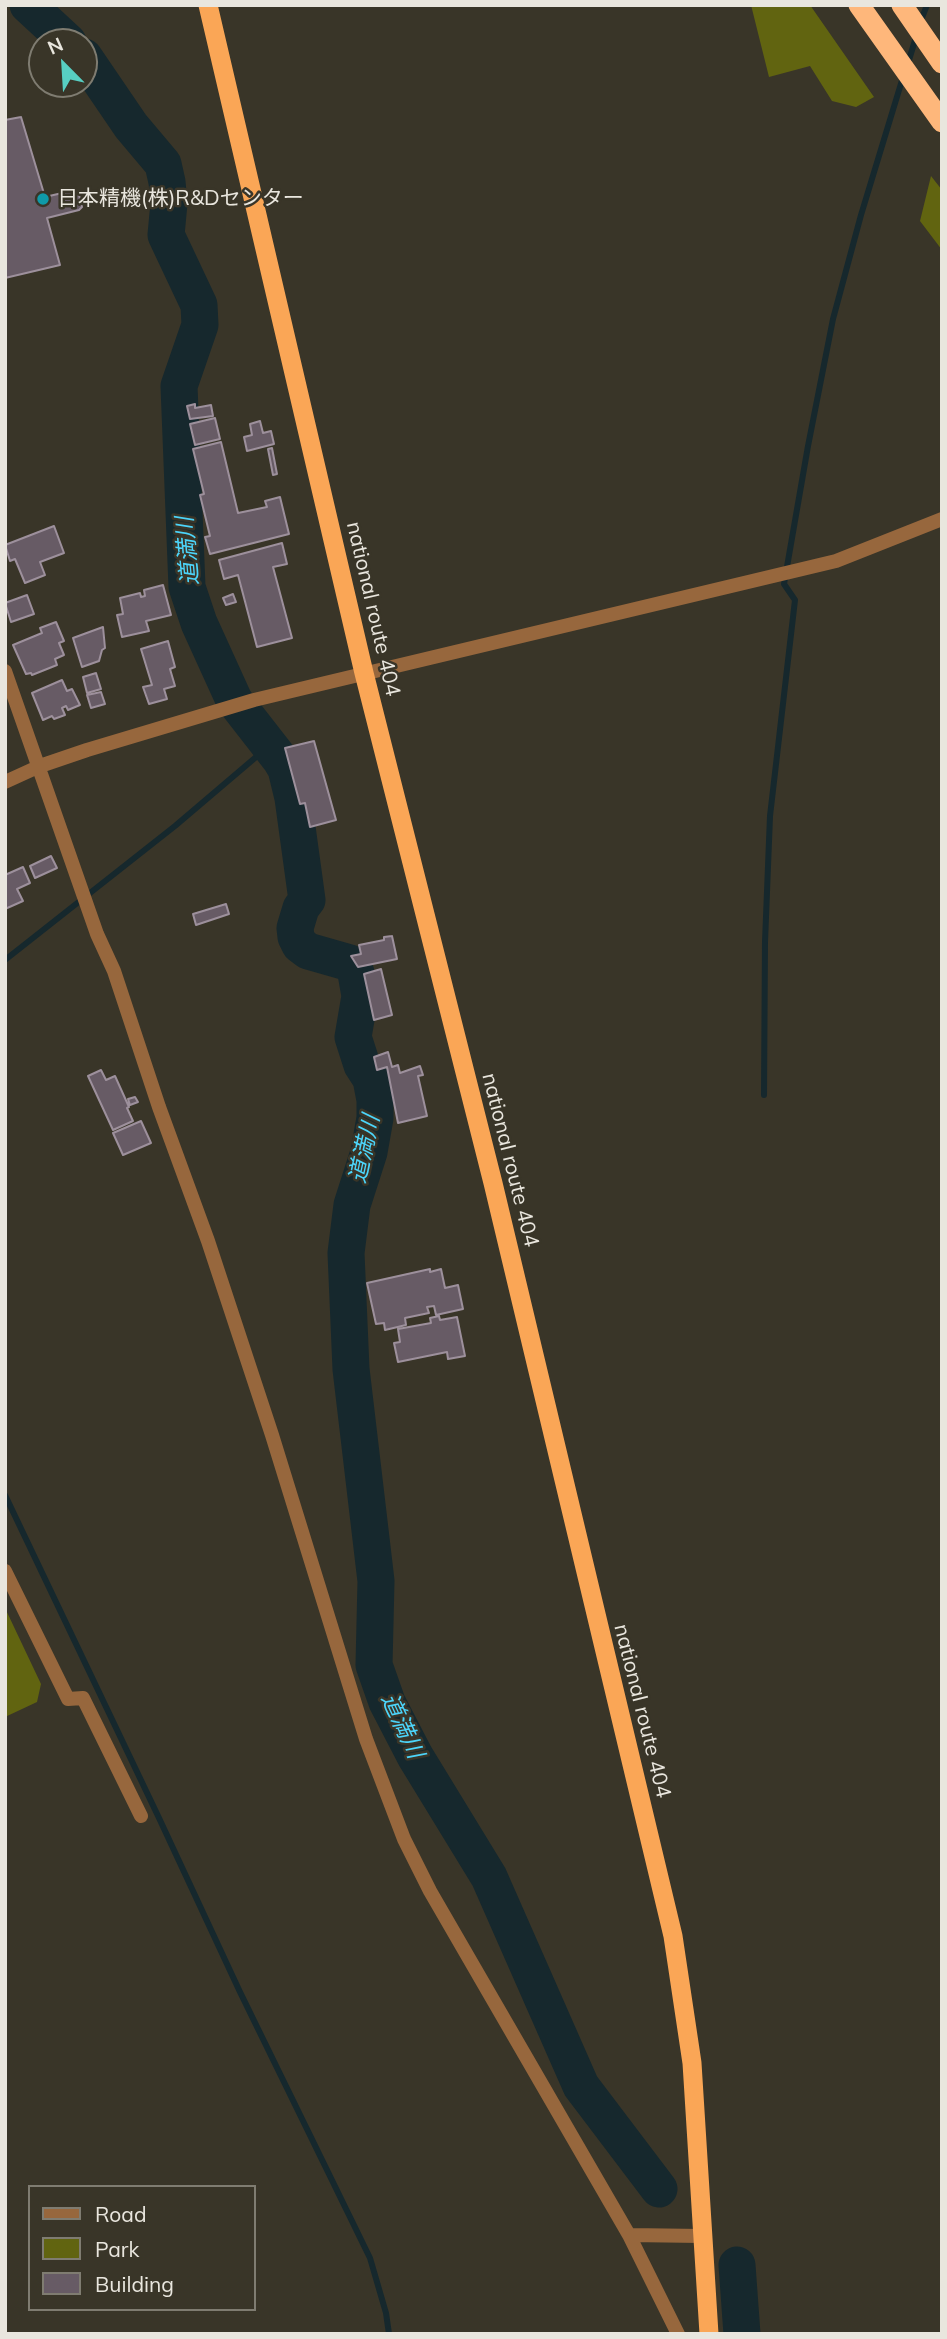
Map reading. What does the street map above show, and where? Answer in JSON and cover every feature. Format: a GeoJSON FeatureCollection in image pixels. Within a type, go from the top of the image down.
{"type":"FeatureCollection","features":[{"type":"Feature","properties":{"kind":"highway","name":"national route 404"},"geometry":{"type":"LineString","coordinates":[[208,5],[364,673],[493,1183],[673,1936],[692,2063],[709,2334]]}},
{"type":"Feature","properties":{"kind":"highway"},"geometry":{"type":"LineString","coordinates":[[859,5],[942,122]]}},
{"type":"Feature","properties":{"kind":"highway"},"geometry":{"type":"LineString","coordinates":[[904,8],[942,63]]}},
{"type":"Feature","properties":{"kind":"street"},"geometry":{"type":"LineString","coordinates":[[5,782],[40,766],[254,700],[836,561],[942,519]]}},
{"type":"Feature","properties":{"kind":"street"},"geometry":{"type":"LineString","coordinates":[[5,671],[213,1254],[366,1740],[394,1815],[430,1891],[629,2235],[678,2334]]}},
{"type":"Feature","properties":{"kind":"street"},"geometry":{"type":"LineString","coordinates":[[5,1571],[68,1699],[83,1698],[141,1816]]}},
{"type":"Feature","properties":{"kind":"street"},"geometry":{"type":"LineString","coordinates":[[629,2235],[702,2236]]}},
{"type":"Feature","properties":{"kind":"green space"},"geometry":{"type":"Polygon","coordinates":[[[751,5],[810,5],[874,97],[856,107],[832,101],[810,66],[769,77],[751,5]]]}},
{"type":"Feature","properties":{"kind":"green space"},"geometry":{"type":"Polygon","coordinates":[[[931,176],[942,190],[942,250],[920,221],[931,176]]]}},
{"type":"Feature","properties":{"kind":"green space"},"geometry":{"type":"Polygon","coordinates":[[[5,1608],[41,1684],[37,1702],[5,1717],[5,1608]]]}},
{"type":"Feature","properties":{"kind":"building","name":"日本精機(株)R&Dセンター"},"geometry":{"type":"Polygon","coordinates":[[[21,117],[45,197],[75,190],[82,207],[47,218],[60,265],[5,278],[5,120],[21,117]]]}},
{"type":"Feature","properties":{"kind":"building"},"geometry":{"type":"Polygon","coordinates":[[[195,404],[195,408],[211,405],[213,416],[190,419],[187,406],[195,404]]]}},
{"type":"Feature","properties":{"kind":"building"},"geometry":{"type":"Polygon","coordinates":[[[215,418],[220,439],[195,445],[190,424],[215,418]]]}},
{"type":"Feature","properties":{"kind":"building"},"geometry":{"type":"Polygon","coordinates":[[[260,421],[263,433],[271,431],[274,444],[247,451],[244,437],[252,435],[250,424],[260,421]]]}},
{"type":"Feature","properties":{"kind":"building"},"geometry":{"type":"Polygon","coordinates":[[[221,442],[238,513],[267,507],[265,501],[280,497],[289,534],[210,554],[205,537],[210,536],[200,495],[204,494],[193,449],[221,442]]]}},
{"type":"Feature","properties":{"kind":"building"},"geometry":{"type":"Polygon","coordinates":[[[272,448],[277,474],[273,475],[268,449],[272,448]]]}},
{"type":"Feature","properties":{"kind":"building"},"geometry":{"type":"Polygon","coordinates":[[[54,526],[64,553],[40,562],[45,575],[25,583],[15,559],[10,561],[5,545],[54,526]]]}},
{"type":"Feature","properties":{"kind":"building"},"geometry":{"type":"Polygon","coordinates":[[[282,543],[287,564],[273,567],[292,638],[257,647],[238,575],[224,579],[219,560],[282,543]]]}},
{"type":"Feature","properties":{"kind":"building"},"geometry":{"type":"Polygon","coordinates":[[[163,585],[171,615],[146,621],[149,631],[122,637],[117,615],[123,614],[120,598],[140,593],[141,597],[145,596],[144,590],[163,585]]]}},
{"type":"Feature","properties":{"kind":"building"},"geometry":{"type":"Polygon","coordinates":[[[233,594],[236,602],[226,605],[223,598],[233,594]]]}},
{"type":"Feature","properties":{"kind":"building"},"geometry":{"type":"Polygon","coordinates":[[[27,595],[34,614],[11,622],[5,603],[27,595]]]}},
{"type":"Feature","properties":{"kind":"building"},"geometry":{"type":"Polygon","coordinates":[[[56,622],[64,641],[59,643],[64,655],[55,659],[57,665],[32,675],[26,674],[13,645],[42,633],[40,628],[56,622]]]}},
{"type":"Feature","properties":{"kind":"building"},"geometry":{"type":"Polygon","coordinates":[[[103,627],[105,648],[99,661],[82,667],[73,638],[103,627]]]}},
{"type":"Feature","properties":{"kind":"building"},"geometry":{"type":"Polygon","coordinates":[[[168,641],[175,667],[170,669],[175,686],[164,689],[167,699],[149,704],[143,687],[152,685],[141,649],[168,641]]]}},
{"type":"Feature","properties":{"kind":"building"},"geometry":{"type":"Polygon","coordinates":[[[96,673],[101,689],[87,693],[83,677],[96,673]]]}},
{"type":"Feature","properties":{"kind":"building"},"geometry":{"type":"Polygon","coordinates":[[[62,680],[67,691],[72,689],[80,705],[68,710],[66,706],[62,708],[65,715],[43,720],[32,693],[62,680]]]}},
{"type":"Feature","properties":{"kind":"building"},"geometry":{"type":"Polygon","coordinates":[[[101,692],[105,704],[91,708],[87,695],[101,692]]]}},
{"type":"Feature","properties":{"kind":"building"},"geometry":{"type":"Polygon","coordinates":[[[314,741],[336,820],[310,827],[305,803],[300,804],[285,748],[314,741]]]}},
{"type":"Feature","properties":{"kind":"building"},"geometry":{"type":"Polygon","coordinates":[[[51,856],[57,868],[35,878],[30,866],[51,856]]]}},
{"type":"Feature","properties":{"kind":"building"},"geometry":{"type":"Polygon","coordinates":[[[23,867],[30,883],[17,889],[23,901],[5,909],[5,875],[23,867]]]}},
{"type":"Feature","properties":{"kind":"building"},"geometry":{"type":"Polygon","coordinates":[[[226,904],[229,914],[196,925],[193,914],[226,904]]]}},
{"type":"Feature","properties":{"kind":"building"},"geometry":{"type":"Polygon","coordinates":[[[392,936],[397,959],[358,967],[351,956],[361,954],[359,945],[392,936]]]}},
{"type":"Feature","properties":{"kind":"building"},"geometry":{"type":"Polygon","coordinates":[[[381,969],[392,1015],[374,1020],[364,974],[381,969]]]}},
{"type":"Feature","properties":{"kind":"building"},"geometry":{"type":"Polygon","coordinates":[[[388,1052],[392,1067],[398,1065],[400,1073],[420,1066],[423,1075],[418,1076],[427,1116],[398,1123],[387,1067],[377,1070],[374,1057],[388,1052]]]}},
{"type":"Feature","properties":{"kind":"building"},"geometry":{"type":"Polygon","coordinates":[[[101,1070],[106,1080],[115,1076],[133,1121],[113,1130],[88,1076],[101,1070]]]}},
{"type":"Feature","properties":{"kind":"building"},"geometry":{"type":"Polygon","coordinates":[[[135,1097],[138,1102],[130,1105],[128,1099],[135,1097]]]}},
{"type":"Feature","properties":{"kind":"building"},"geometry":{"type":"Polygon","coordinates":[[[141,1121],[151,1143],[123,1155],[113,1133],[141,1121]]]}},
{"type":"Feature","properties":{"kind":"building"},"geometry":{"type":"Polygon","coordinates":[[[430,1269],[430,1272],[441,1269],[445,1288],[458,1285],[463,1309],[436,1315],[434,1306],[427,1307],[429,1313],[405,1318],[406,1325],[385,1330],[384,1323],[376,1324],[367,1283],[430,1269]]]}},
{"type":"Feature","properties":{"kind":"building"},"geometry":{"type":"Polygon","coordinates":[[[439,1316],[440,1320],[457,1317],[465,1356],[448,1359],[447,1352],[398,1362],[394,1343],[400,1342],[398,1329],[431,1323],[430,1318],[439,1316]]]}},
{"type":"Feature","properties":{"kind":"waterway","name":"道満川"},"geometry":{"type":"LineString","coordinates":[[28,5],[53,28]]}},
{"type":"Feature","properties":{"kind":"waterway"},"geometry":{"type":"LineString","coordinates":[[920,23],[927,5]]}},
{"type":"Feature","properties":{"kind":"waterway"},"geometry":{"type":"LineString","coordinates":[[908,63],[917,34]]}},
{"type":"Feature","properties":{"kind":"waterway"},"geometry":{"type":"LineString","coordinates":[[764,1095],[765,942],[770,816],[795,600],[784,584],[833,319],[903,77]]}},
{"type":"Feature","properties":{"kind":"waterway","name":"道満川"},"geometry":{"type":"LineString","coordinates":[[98,78],[131,126],[163,164],[169,203],[166,235],[199,305],[200,325],[179,386],[187,587],[199,623],[234,700],[286,769],[293,798],[307,900],[301,908],[295,928],[296,937],[300,945],[308,951],[350,963],[356,973],[360,996],[353,1037],[362,1065],[371,1079],[375,1118],[369,1152],[352,1205],[346,1253],[351,1369],[376,1581],[374,1665],[387,1702],[415,1756],[489,1877],[581,2086],[659,2189]]}},
{"type":"Feature","properties":{"kind":"waterway"},"geometry":{"type":"LineString","coordinates":[[5,960],[175,826],[269,746]]}},
{"type":"Feature","properties":{"kind":"waterway"},"geometry":{"type":"LineString","coordinates":[[5,1495],[240,1992],[370,2258],[386,2313],[389,2334]]}},
{"type":"Feature","properties":{"kind":"waterway","name":"道満川"},"geometry":{"type":"LineString","coordinates":[[737,2265],[742,2334]]}},
{"type":"Feature","properties":{"kind":"place","name":"日本精機(株)R&Dセンター"},"geometry":{"type":"Point","coordinates":[43,199]}}]}
